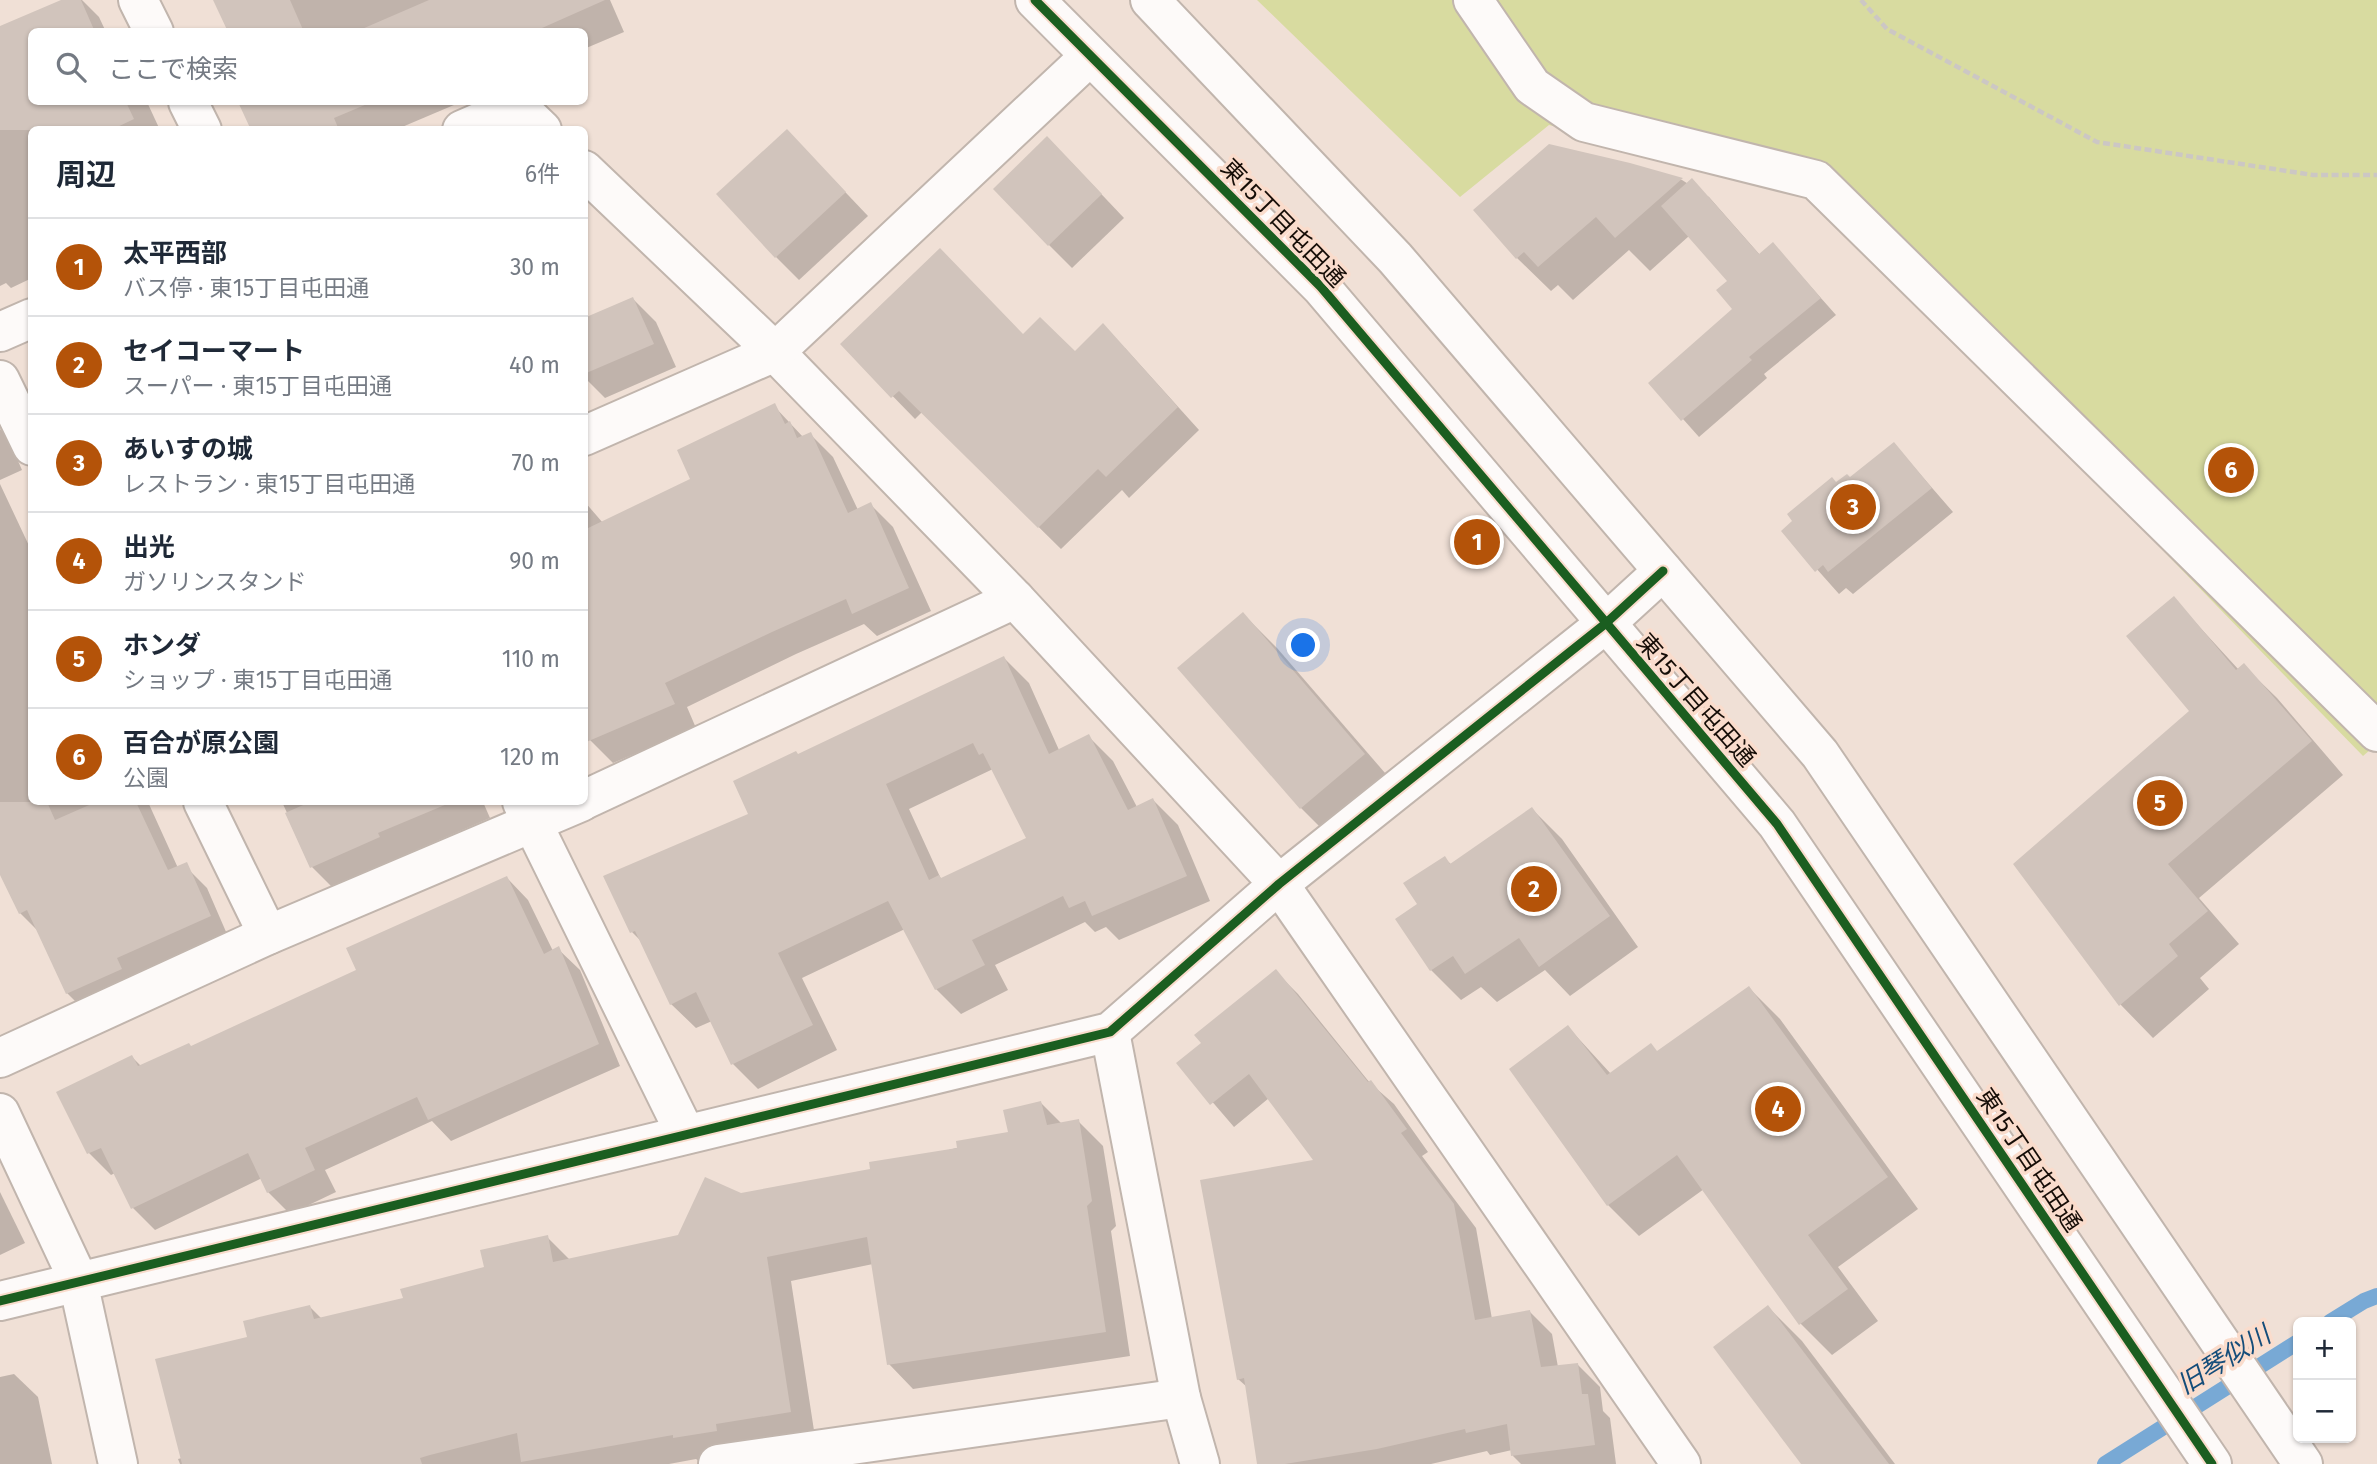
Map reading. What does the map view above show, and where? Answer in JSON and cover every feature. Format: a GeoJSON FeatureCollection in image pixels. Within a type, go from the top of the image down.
{"type":"FeatureCollection","features":[{"type":"Feature","properties":{"kind":"street"},"geometry":{"type":"LineString","coordinates":[[138,0],[151,28]]}},
{"type":"Feature","properties":{"kind":"street","name":"東15丁目屯田通"},"geometry":{"type":"LineString","coordinates":[[1035,0],[1321,287],[1777,824],[2212,1464]]}},
{"type":"Feature","properties":{"kind":"street"},"geometry":{"type":"LineString","coordinates":[[1150,0],[1395,258],[1820,754],[2303,1464]]}},
{"type":"Feature","properties":{"kind":"street"},"geometry":{"type":"LineString","coordinates":[[1473,0],[1532,86],[1584,122],[1816,180],[2377,732]]}},
{"type":"Feature","properties":{"kind":"street"},"geometry":{"type":"LineString","coordinates":[[588,434],[775,352],[1090,56]]}},
{"type":"Feature","properties":{"kind":"street"},"geometry":{"type":"LineString","coordinates":[[190,105],[200,126]]}},
{"type":"Feature","properties":{"kind":"street"},"geometry":{"type":"LineString","coordinates":[[471,126],[517,106],[538,126]]}},
{"type":"Feature","properties":{"kind":"street"},"geometry":{"type":"LineString","coordinates":[[588,174],[775,352],[1015,599],[1279,884],[1681,1464]]}},
{"type":"Feature","properties":{"kind":"street"},"geometry":{"type":"LineString","coordinates":[[0,332],[28,320]]}},
{"type":"Feature","properties":{"kind":"street"},"geometry":{"type":"LineString","coordinates":[[0,380],[28,438]]}},
{"type":"Feature","properties":{"kind":"street"},"geometry":{"type":"LineString","coordinates":[[0,1301],[1110,1032],[1279,884],[1605,624],[1663,571]]}},
{"type":"Feature","properties":{"kind":"street"},"geometry":{"type":"LineString","coordinates":[[588,799],[1015,599]]}},
{"type":"Feature","properties":{"kind":"street"},"geometry":{"type":"LineString","coordinates":[[204,805],[268,935]]}},
{"type":"Feature","properties":{"kind":"street"},"geometry":{"type":"LineString","coordinates":[[0,1058],[527,813],[564,805]]}},
{"type":"Feature","properties":{"kind":"street"},"geometry":{"type":"LineString","coordinates":[[527,813],[685,1133]]}},
{"type":"Feature","properties":{"kind":"street"},"geometry":{"type":"LineString","coordinates":[[1110,1032],[1181,1398],[1200,1464]]}},
{"type":"Feature","properties":{"kind":"street"},"geometry":{"type":"LineString","coordinates":[[0,1113],[78,1283],[118,1464]]}},
{"type":"Feature","properties":{"kind":"street"},"geometry":{"type":"LineString","coordinates":[[718,1464],[1181,1398]]}},
{"type":"Feature","properties":{"kind":"path"},"geometry":{"type":"LineString","coordinates":[[1861,0],[1887,29],[2097,142],[2314,175],[2377,175]]}},
{"type":"Feature","properties":{"kind":"green space"},"geometry":{"type":"Polygon","coordinates":[[[1257,0],[2377,0],[2377,744],[2363,756],[1814,192],[1549,125],[1460,197],[1257,0]]]}},
{"type":"Feature","properties":{"kind":"building"},"geometry":{"type":"Polygon","coordinates":[[[61,0],[81,0],[93,28],[28,28],[28,105],[127,105],[134,119],[119,126],[28,126],[28,130],[0,130],[0,26],[61,0]]]}},
{"type":"Feature","properties":{"kind":"building"},"geometry":{"type":"Polygon","coordinates":[[[213,0],[290,0],[302,28],[226,28],[213,0]]]}},
{"type":"Feature","properties":{"kind":"building"},"geometry":{"type":"Polygon","coordinates":[[[429,0],[605,0],[542,28],[364,28],[429,0]]]}},
{"type":"Feature","properties":{"kind":"building"},"geometry":{"type":"Polygon","coordinates":[[[239,105],[365,105],[334,118],[337,126],[249,126],[239,105]]]}},
{"type":"Feature","properties":{"kind":"building"},"geometry":{"type":"Polygon","coordinates":[[[787,129],[846,192],[775,258],[716,194],[787,129]]]}},
{"type":"Feature","properties":{"kind":"building"},"geometry":{"type":"Polygon","coordinates":[[[1047,136],[1102,194],[1048,246],[993,189],[1047,136]]]}},
{"type":"Feature","properties":{"kind":"building"},"geometry":{"type":"Polygon","coordinates":[[[1549,144],[1683,178],[1615,238],[1596,217],[1538,267],[1524,252],[1516,259],[1473,210],[1549,144]]]}},
{"type":"Feature","properties":{"kind":"building"},"geometry":{"type":"Polygon","coordinates":[[[1692,178],[1759,254],[1773,242],[1821,298],[1749,357],[1752,360],[1681,421],[1648,383],[1732,309],[1716,290],[1727,281],[1661,206],[1692,178]]]}},
{"type":"Feature","properties":{"kind":"building"},"geometry":{"type":"Polygon","coordinates":[[[940,248],[1023,334],[1040,317],[1075,351],[1103,323],[1178,407],[1106,477],[1098,469],[1038,528],[899,391],[891,398],[840,344],[940,248]]]}},
{"type":"Feature","properties":{"kind":"building"},"geometry":{"type":"Polygon","coordinates":[[[633,297],[654,344],[588,372],[588,316],[633,297]]]}},
{"type":"Feature","properties":{"kind":"building"},"geometry":{"type":"Polygon","coordinates":[[[775,403],[785,424],[790,421],[797,438],[811,432],[848,513],[871,502],[909,588],[852,614],[846,599],[665,683],[675,704],[588,741],[588,528],[690,479],[677,450],[775,403]]]}},
{"type":"Feature","properties":{"kind":"building"},"geometry":{"type":"Polygon","coordinates":[[[1894,442],[1932,488],[1828,572],[1823,565],[1815,572],[1781,531],[1792,521],[1787,514],[1832,477],[1836,482],[1847,474],[1850,477],[1894,442]]]}},
{"type":"Feature","properties":{"kind":"building"},"geometry":{"type":"Polygon","coordinates":[[[2174,596],[2236,670],[2244,663],[2312,741],[2168,864],[2208,911],[2169,944],[2178,956],[2119,1006],[2013,864],[2189,711],[2126,636],[2174,596]]]}},
{"type":"Feature","properties":{"kind":"building"},"geometry":{"type":"Polygon","coordinates":[[[1243,612],[1365,754],[1300,809],[1177,668],[1243,612]]]}},
{"type":"Feature","properties":{"kind":"building"},"geometry":{"type":"Polygon","coordinates":[[[1004,656],[1049,754],[1089,734],[1128,810],[1153,798],[1187,876],[1092,916],[1085,901],[1069,908],[1063,896],[972,940],[985,965],[935,990],[888,901],[778,953],[813,1025],[731,1065],[696,992],[670,1005],[635,931],[630,933],[603,876],[748,814],[733,781],[796,751],[798,754],[1004,656]],[[973,743],[886,784],[929,880],[939,875],[941,878],[1026,838],[983,753],[979,755],[973,743]]]}},
{"type":"Feature","properties":{"kind":"building"},"geometry":{"type":"Polygon","coordinates":[[[0,802],[48,805],[55,820],[89,805],[137,805],[168,870],[187,862],[211,916],[117,958],[122,969],[66,994],[27,910],[19,914],[0,875],[0,802]]]}},
{"type":"Feature","properties":{"kind":"building"},"geometry":{"type":"Polygon","coordinates":[[[303,805],[445,805],[378,833],[380,837],[310,868],[285,813],[303,805]]]}},
{"type":"Feature","properties":{"kind":"building"},"geometry":{"type":"Polygon","coordinates":[[[1532,807],[1610,916],[1539,967],[1519,938],[1465,974],[1453,956],[1430,971],[1395,919],[1417,904],[1403,883],[1445,856],[1450,864],[1532,807]]]}},
{"type":"Feature","properties":{"kind":"building"},"geometry":{"type":"Polygon","coordinates":[[[507,876],[544,954],[559,946],[599,1044],[428,1120],[417,1097],[305,1148],[315,1170],[267,1193],[248,1153],[131,1209],[101,1148],[87,1154],[56,1092],[132,1055],[138,1066],[189,1043],[191,1046],[356,970],[346,948],[507,876]]]}},
{"type":"Feature","properties":{"kind":"building"},"geometry":{"type":"Polygon","coordinates":[[[1276,969],[1368,1082],[1371,1080],[1407,1129],[1401,1133],[1454,1204],[1475,1320],[1530,1310],[1541,1367],[1578,1363],[1582,1394],[1588,1394],[1595,1445],[1511,1456],[1507,1424],[1466,1433],[1465,1429],[1377,1449],[1285,1464],[1257,1464],[1244,1378],[1237,1380],[1200,1180],[1313,1160],[1249,1074],[1210,1105],[1176,1063],[1201,1043],[1194,1035],[1276,969]]]}},
{"type":"Feature","properties":{"kind":"building"},"geometry":{"type":"Polygon","coordinates":[[[1749,986],[1888,1177],[1808,1235],[1848,1289],[1799,1325],[1677,1155],[1607,1206],[1509,1069],[1568,1025],[1607,1075],[1651,1043],[1657,1051],[1749,986]]]}},
{"type":"Feature","properties":{"kind":"building"},"geometry":{"type":"Polygon","coordinates":[[[1041,1101],[1047,1125],[1079,1119],[1092,1201],[1087,1206],[1106,1332],[887,1365],[867,1237],[767,1257],[791,1412],[716,1424],[717,1431],[673,1438],[673,1435],[521,1462],[517,1433],[420,1458],[422,1464],[182,1464],[155,1359],[247,1337],[243,1321],[310,1305],[314,1319],[403,1298],[400,1289],[484,1267],[480,1250],[548,1235],[553,1262],[678,1235],[705,1177],[741,1193],[870,1169],[869,1162],[957,1148],[956,1141],[1008,1132],[1003,1110],[1041,1101]]]}},
{"type":"Feature","properties":{"kind":"building"},"geometry":{"type":"Polygon","coordinates":[[[1768,1305],[1889,1464],[1801,1464],[1713,1347],[1768,1305]]]}},
{"type":"Feature","properties":{"kind":"waterway","name":"旧琴似川"},"geometry":{"type":"LineString","coordinates":[[2338,1317],[2377,1296]]}},
{"type":"Feature","properties":{"kind":"waterway","name":"旧琴似川"},"geometry":{"type":"LineString","coordinates":[[2105,1464],[2293,1345]]}},
{"type":"Feature","properties":{"kind":"cycle path"},"geometry":{"type":"LineString","coordinates":[[1035,0],[1321,287],[1777,824],[2212,1464]]}},
{"type":"Feature","properties":{"kind":"cycle path"},"geometry":{"type":"LineString","coordinates":[[0,1301],[1110,1032],[1279,884],[1605,624],[1663,571]]}},
{"type":"Feature","properties":{"kind":"place","name":"百合が原公園"},"geometry":{"type":"Point","coordinates":[2231,470]}},
{"type":"Feature","properties":{"kind":"place","name":"あいすの城"},"geometry":{"type":"Point","coordinates":[1853,507]}},
{"type":"Feature","properties":{"kind":"place","name":"太平西部"},"geometry":{"type":"Point","coordinates":[1477,542]}},
{"type":"Feature","properties":{"kind":"place","name":"ホンダ"},"geometry":{"type":"Point","coordinates":[2160,803]}},
{"type":"Feature","properties":{"kind":"place","name":"セイコーマート"},"geometry":{"type":"Point","coordinates":[1534,889]}},
{"type":"Feature","properties":{"kind":"place","name":"出光"},"geometry":{"type":"Point","coordinates":[1778,1109]}}]}
